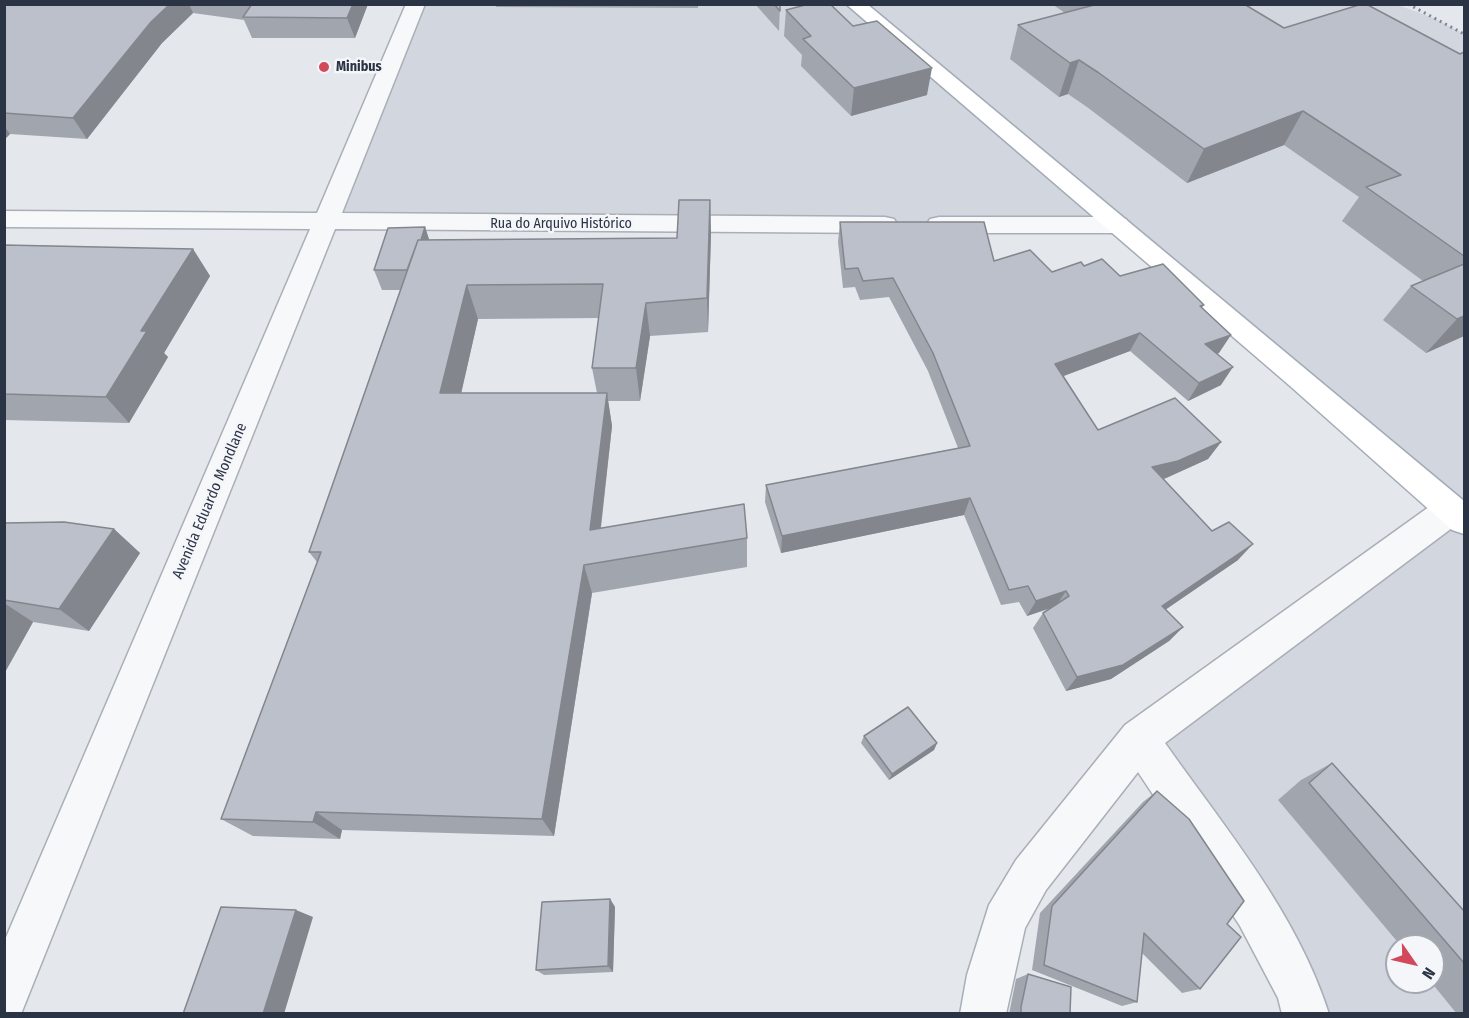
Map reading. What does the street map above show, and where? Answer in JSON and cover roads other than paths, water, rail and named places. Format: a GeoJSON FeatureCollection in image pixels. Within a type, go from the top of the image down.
{"type":"FeatureCollection","features":[{"type":"Feature","properties":{"kind":"main road"},"geometry":{"type":"LineString","coordinates":[[855,4],[1458,515]]}},
{"type":"Feature","properties":{"kind":"street","name":"Avenida Eduardo Mondlane"},"geometry":{"type":"LineString","coordinates":[[4,998],[416,4]]}},
{"type":"Feature","properties":{"kind":"street","name":"Rua do Arquivo Histórico"},"geometry":{"type":"LineString","coordinates":[[4,219],[326,223],[1117,225]]}},
{"type":"Feature","properties":{"kind":"street"},"geometry":{"type":"LineString","coordinates":[[983,1014],[990,975],[1005,921],[1031,875],[1139,739],[1458,515]]}},
{"type":"Feature","properties":{"kind":"street"},"geometry":{"type":"LineString","coordinates":[[1139,739],[1256,910],[1299,991],[1306,1014]]}},
{"type":"Feature","properties":{"kind":"railway"},"geometry":{"type":"LineString","coordinates":[[1408,4],[1464,34]]}},
{"type":"Feature","properties":{"kind":"place","name":"Minibus"},"geometry":{"type":"Point","coordinates":[324,67]}}]}
